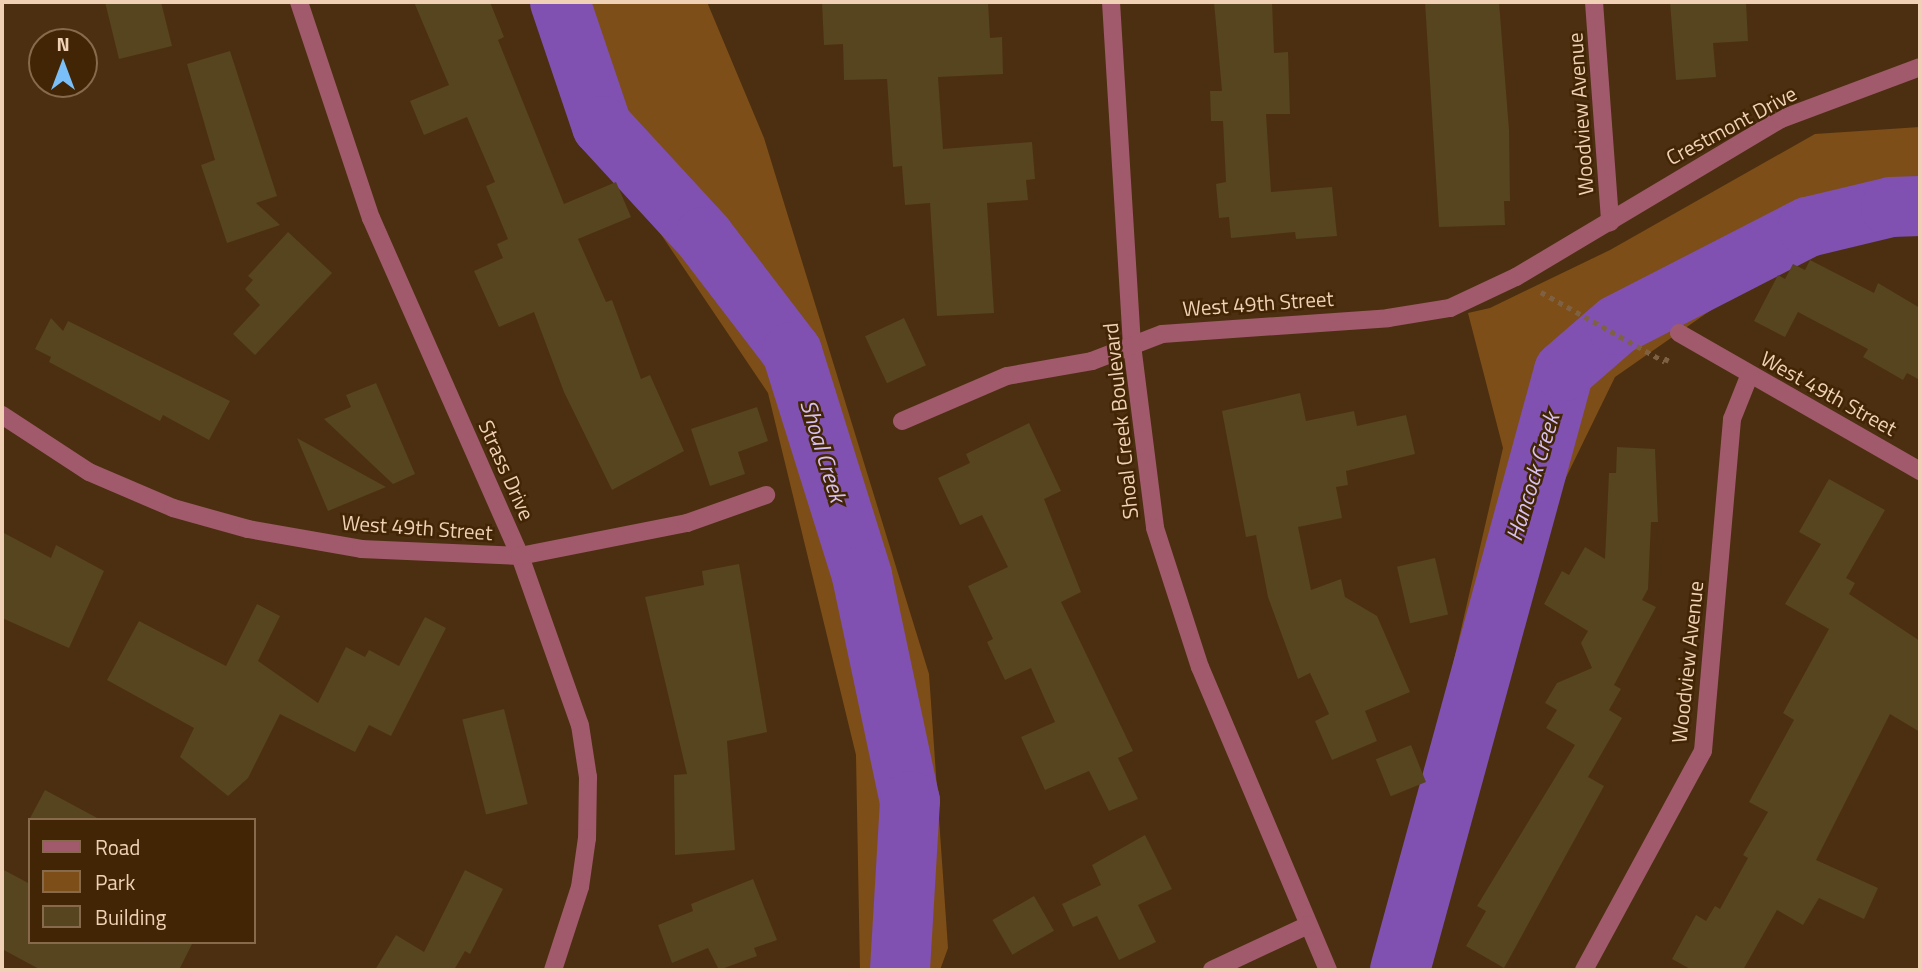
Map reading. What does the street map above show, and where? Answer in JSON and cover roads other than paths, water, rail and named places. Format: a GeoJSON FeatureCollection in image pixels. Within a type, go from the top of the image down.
{"type":"FeatureCollection","features":[{"type":"Feature","properties":{"kind":"street","name":"Strass Drive"},"geometry":{"type":"LineString","coordinates":[[299,2],[371,218],[520,556],[563,667],[588,777],[580,887],[553,970]]}},
{"type":"Feature","properties":{"kind":"street","name":"Shoal Creek Boulevard"},"geometry":{"type":"LineString","coordinates":[[1111,2],[1132,345],[1143,462],[1170,582],[1199,667],[1328,970]]}},
{"type":"Feature","properties":{"kind":"street","name":"Woodview Avenue"},"geometry":{"type":"LineString","coordinates":[[1594,2],[1611,222]]}},
{"type":"Feature","properties":{"kind":"street","name":"Crestmont Drive"},"geometry":{"type":"LineString","coordinates":[[1611,222],[1781,118],[1920,67]]}},
{"type":"Feature","properties":{"kind":"street","name":"West 49th Street"},"geometry":{"type":"LineString","coordinates":[[902,421],[1007,376],[1092,360],[1162,334],[1388,318],[1450,308],[1516,277],[1611,222]]}},
{"type":"Feature","properties":{"kind":"street","name":"West 49th Street"},"geometry":{"type":"LineString","coordinates":[[1679,333],[1920,471]]}},
{"type":"Feature","properties":{"kind":"street","name":"Woodview Avenue"},"geometry":{"type":"LineString","coordinates":[[1584,970],[1703,751],[1732,419],[1750,374]]}},
{"type":"Feature","properties":{"kind":"street","name":"West 49th Street"},"geometry":{"type":"LineString","coordinates":[[2,415],[89,472],[173,508],[247,529],[361,549],[520,556],[687,523],[766,495]]}},
{"type":"Feature","properties":{"kind":"street"},"geometry":{"type":"LineString","coordinates":[[1212,970],[1308,925]]}},
{"type":"Feature","properties":{"kind":"waterway","name":"Shoal Creek"},"geometry":{"type":"LineString","coordinates":[[560,2],[602,126],[704,237],[792,352],[862,576],[910,801],[900,970]]}},
{"type":"Feature","properties":{"kind":"waterway","name":"Hancock Creek"},"geometry":{"type":"LineString","coordinates":[[1400,970],[1564,371],[1617,325],[1808,227],[1891,207],[1920,206]]}}]}
